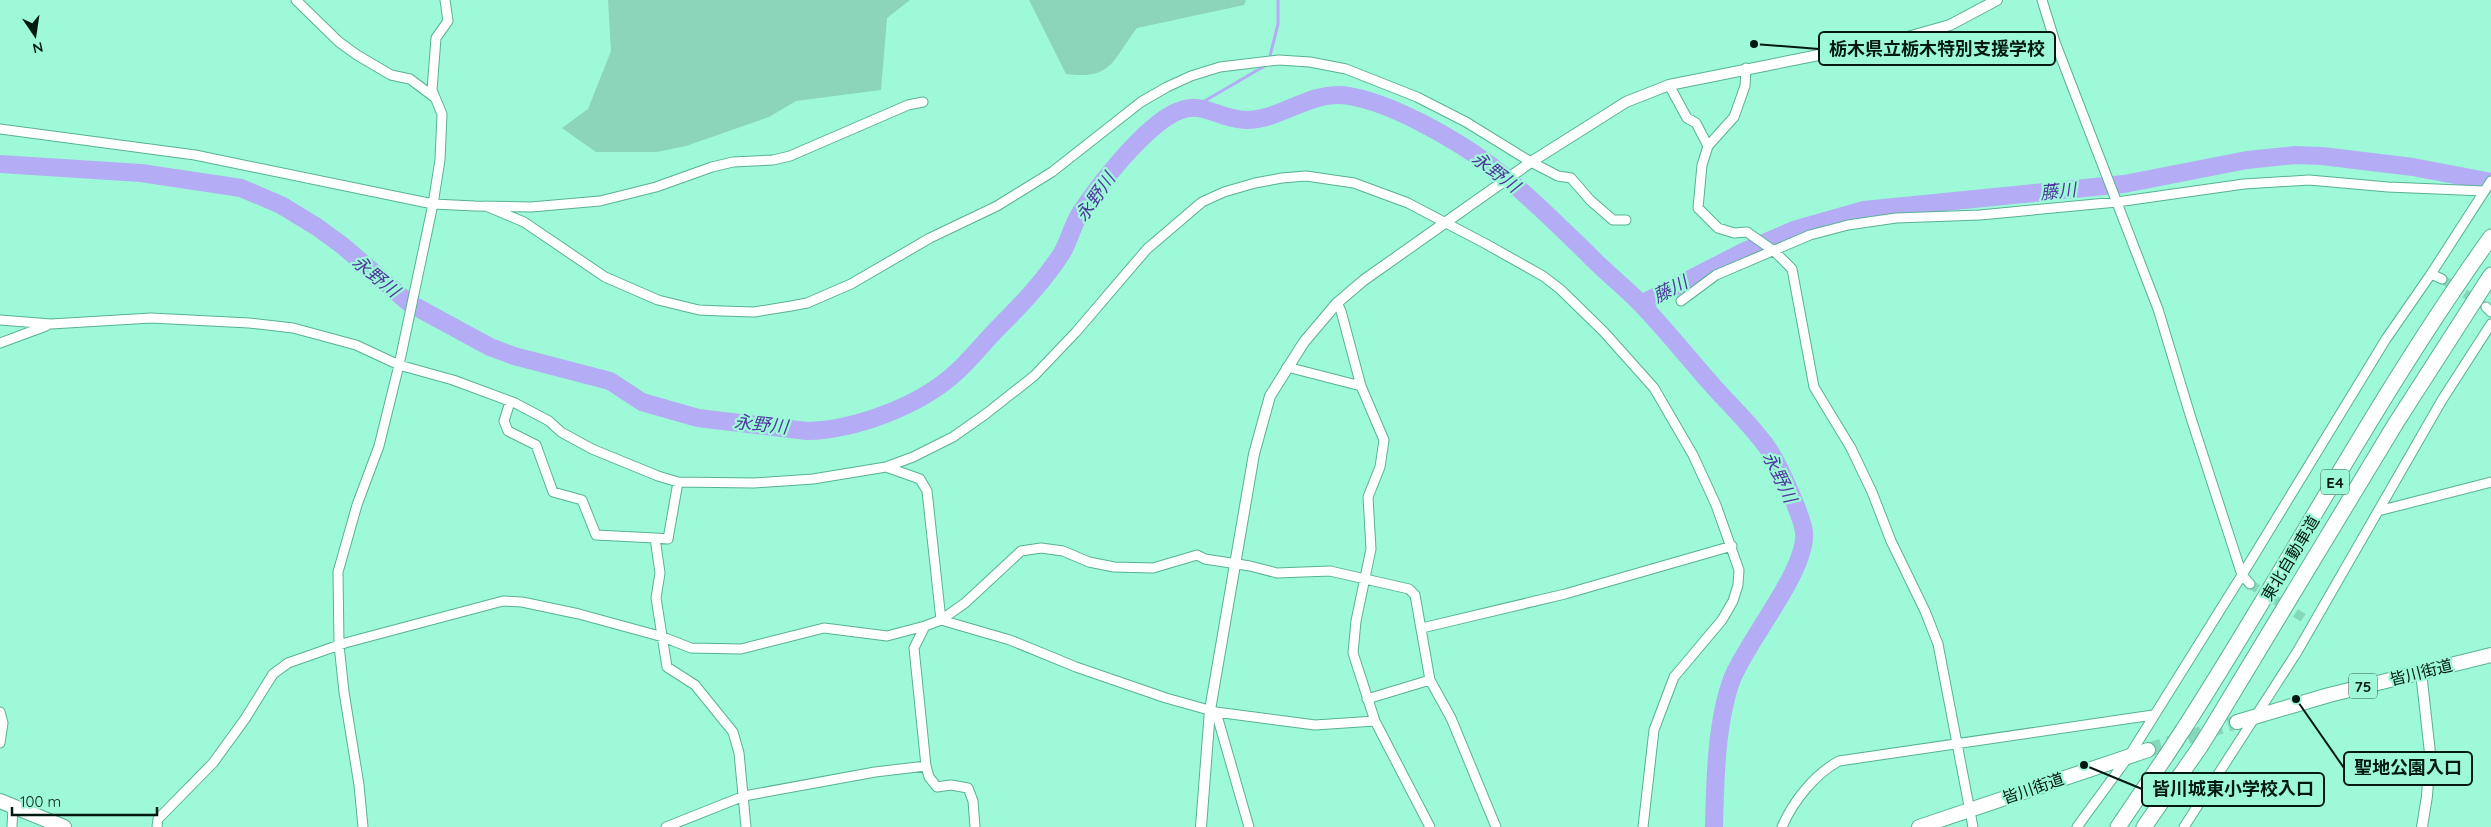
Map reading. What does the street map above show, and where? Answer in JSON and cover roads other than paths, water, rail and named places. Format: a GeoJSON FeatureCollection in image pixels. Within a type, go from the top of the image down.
{"type":"FeatureCollection","features":[{"type":"Feature","properties":{"kind":"highway","name":"東北自動車道"},"geometry":{"type":"LineString","coordinates":[[2118,827],[2183,730],[2269,594],[2376,413],[2446,302],[2491,237]]}},
{"type":"Feature","properties":{"kind":"highway","name":"東北自動車道"},"geometry":{"type":"LineString","coordinates":[[2144,827],[2216,721],[2396,423],[2491,276]]}},
{"type":"Feature","properties":{"kind":"main road","name":"皆川街道"},"geometry":{"type":"LineString","coordinates":[[2237,722],[2329,695],[2491,655]]}},
{"type":"Feature","properties":{"kind":"main road","name":"皆川街道"},"geometry":{"type":"LineString","coordinates":[[1919,827],[2148,750]]}},
{"type":"Feature","properties":{"kind":"main road"},"geometry":{"type":"LineString","coordinates":[[0,801],[64,827]]}},
{"type":"Feature","properties":{"kind":"street"},"geometry":{"type":"LineString","coordinates":[[296,0],[332,36],[357,55],[391,76],[410,79],[434,97]]}},
{"type":"Feature","properties":{"kind":"street"},"geometry":{"type":"LineString","coordinates":[[363,827],[360,785],[344,692],[339,645],[338,572],[357,505],[378,446],[399,365],[433,204],[440,160],[442,114],[434,97],[436,38],[448,21],[445,0]]}},
{"type":"Feature","properties":{"kind":"street"},"geometry":{"type":"LineString","coordinates":[[1201,827],[1213,711],[1235,564],[1256,446],[1270,396],[1304,342],[1337,304],[1364,280],[1527,165],[1604,114],[1634,98],[1669,85],[1746,68],[1904,38],[1950,25],[1997,0]]}},
{"type":"Feature","properties":{"kind":"street"},"geometry":{"type":"LineString","coordinates":[[2042,0],[2055,42],[2158,309],[2242,575],[2250,584]]}},
{"type":"Feature","properties":{"kind":"street"},"geometry":{"type":"LineString","coordinates":[[486,206],[524,222],[605,277],[658,300],[699,310],[754,312],[807,303],[851,284],[930,238],[997,206],[1052,172],[1141,102],[1190,76],[1220,67],[1279,60],[1310,62],[1346,69],[1417,97],[1466,122],[1527,165],[1558,176],[1571,178],[1613,220],[1626,220]]}},
{"type":"Feature","properties":{"kind":"street"},"geometry":{"type":"LineString","coordinates":[[1746,68],[1746,86],[1734,117],[1708,146],[1702,165],[1698,208],[1718,228],[1734,233],[1747,232],[1774,251],[1792,269],[1814,387],[1851,448],[1872,492],[1890,541],[1935,635],[1973,827]]}},
{"type":"Feature","properties":{"kind":"street"},"geometry":{"type":"LineString","coordinates":[[1669,85],[1687,118],[1696,124],[1708,146]]}},
{"type":"Feature","properties":{"kind":"street"},"geometry":{"type":"LineString","coordinates":[[0,129],[195,155],[433,204],[531,207],[600,201],[656,187],[712,167],[733,162],[773,160],[790,156],[908,105],[923,102]]}},
{"type":"Feature","properties":{"kind":"street"},"geometry":{"type":"LineString","coordinates":[[0,320],[51,324],[151,318],[268,324],[356,345],[399,365],[453,380],[510,402],[549,421],[561,432],[592,450],[678,482],[754,482],[813,479],[886,467],[913,457],[953,437],[987,413],[1034,376],[1076,332],[1147,249],[1202,202],[1224,192],[1255,183],[1306,176],[1329,178],[1378,191],[1448,221],[1543,276],[1604,332],[1664,404],[1693,456],[1732,546],[1739,570],[1733,601],[1722,620],[1674,677],[1654,730],[1643,827]]}},
{"type":"Feature","properties":{"kind":"street"},"geometry":{"type":"LineString","coordinates":[[1681,301],[1716,275],[1810,235],[1848,225],[1896,218],[1980,215],[2117,202],[2244,184],[2309,180],[2388,187],[2484,191]]}},
{"type":"Feature","properties":{"kind":"street"},"geometry":{"type":"LineString","coordinates":[[2077,827],[2129,756],[2386,339],[2431,274],[2491,181]]}},
{"type":"Feature","properties":{"kind":"street"},"geometry":{"type":"LineString","coordinates":[[2431,274],[2442,279]]}},
{"type":"Feature","properties":{"kind":"street"},"geometry":{"type":"LineString","coordinates":[[1337,304],[1341,311],[1361,386],[1384,440],[1380,467],[1368,498],[1371,549],[1356,621],[1353,653],[1375,722],[1430,827]]}},
{"type":"Feature","properties":{"kind":"street"},"geometry":{"type":"LineString","coordinates":[[0,343],[51,324]]}},
{"type":"Feature","properties":{"kind":"street"},"geometry":{"type":"LineString","coordinates":[[2184,827],[2297,652],[2309,621],[2378,511],[2442,400],[2491,324]]}},
{"type":"Feature","properties":{"kind":"street"},"geometry":{"type":"LineString","coordinates":[[1287,367],[1361,386]]}},
{"type":"Feature","properties":{"kind":"street"},"geometry":{"type":"LineString","coordinates":[[510,402],[504,421],[508,431],[536,445],[553,492],[582,500],[596,535],[668,539],[678,482]]}},
{"type":"Feature","properties":{"kind":"street"},"geometry":{"type":"LineString","coordinates":[[886,467],[920,478],[927,491],[941,620]]}},
{"type":"Feature","properties":{"kind":"street"},"geometry":{"type":"LineString","coordinates":[[2378,511],[2491,482]]}},
{"type":"Feature","properties":{"kind":"street"},"geometry":{"type":"LineString","coordinates":[[655,538],[660,573],[656,598],[664,637],[667,667],[695,685],[733,732],[739,753],[746,827]]}},
{"type":"Feature","properties":{"kind":"street"},"geometry":{"type":"LineString","coordinates":[[1422,628],[1565,594],[1732,546]]}},
{"type":"Feature","properties":{"kind":"street"},"geometry":{"type":"LineString","coordinates":[[156,827],[158,820],[213,763],[245,719],[273,674],[288,663],[339,645],[503,601],[522,602],[580,614],[664,637],[691,648],[741,649],[824,628],[887,636],[941,620],[992,580],[1021,552],[1041,548],[1063,551],[1090,562],[1114,567],[1153,568],[1196,555],[1205,560],[1235,564],[1277,574],[1330,571],[1409,589],[1415,596],[1430,680],[1451,718],[1496,827]]}},
{"type":"Feature","properties":{"kind":"street"},"geometry":{"type":"LineString","coordinates":[[941,620],[1010,640],[1084,670],[1166,698],[1213,711],[1315,725],[1375,722]]}},
{"type":"Feature","properties":{"kind":"street"},"geometry":{"type":"LineString","coordinates":[[925,626],[914,648],[926,766],[929,777],[937,787],[952,785],[968,788],[972,801],[975,827]]}},
{"type":"Feature","properties":{"kind":"street"},"geometry":{"type":"LineString","coordinates":[[2421,672],[2430,753],[2422,827]]}},
{"type":"Feature","properties":{"kind":"street"},"geometry":{"type":"LineString","coordinates":[[1367,699],[1430,680]]}},
{"type":"Feature","properties":{"kind":"street"},"geometry":{"type":"LineString","coordinates":[[1213,711],[1249,827]]}},
{"type":"Feature","properties":{"kind":"street"},"geometry":{"type":"LineString","coordinates":[[0,712],[3,723],[0,743]]}},
{"type":"Feature","properties":{"kind":"street"},"geometry":{"type":"LineString","coordinates":[[1782,827],[1796,801],[1826,768],[1839,761],[1958,744],[2031,731],[2153,715]]}},
{"type":"Feature","properties":{"kind":"street"},"geometry":{"type":"LineString","coordinates":[[666,827],[744,796],[866,774],[926,766]]}},
{"type":"Feature","properties":{"kind":"street"},"geometry":{"type":"LineString","coordinates":[[12,827],[13,807]]}},
{"type":"Feature","properties":{"kind":"waterway"},"geometry":{"type":"LineString","coordinates":[[1196,106],[1268,64],[1278,24],[1278,0]]}},
{"type":"Feature","properties":{"kind":"waterway","name":"永野川"},"geometry":{"type":"LineString","coordinates":[[0,164],[141,173],[241,188],[281,205],[317,227],[343,246],[409,303],[490,347],[514,356],[610,381],[642,402],[698,418],[807,431],[825,430],[884,415],[921,398],[958,371],[1040,283],[1062,253],[1079,215],[1119,162],[1143,136],[1167,117],[1189,108],[1198,108],[1235,119],[1259,119],[1309,101],[1335,95],[1349,96],[1384,106],[1422,123],[1476,155],[1503,175],[1540,208],[1635,298],[1660,325],[1761,438],[1786,482],[1804,532],[1803,547],[1787,585],[1750,645],[1732,679],[1720,733],[1716,772],[1714,827]]}},
{"type":"Feature","properties":{"kind":"waterway","name":"藤川"},"geometry":{"type":"LineString","coordinates":[[1641,304],[1745,251],[1794,230],[1864,210],[2124,184],[2247,160],[2295,155],[2322,156],[2413,167],[2491,182]]}},
{"type":"Feature","properties":{"kind":"tunnel"},"geometry":{"type":"LineString","coordinates":[[2442,279],[2486,307]]}},
{"type":"Feature","properties":{"kind":"tunnel"},"geometry":{"type":"LineString","coordinates":[[2250,584],[2305,619]]}},
{"type":"Feature","properties":{"kind":"tunnel"},"geometry":{"type":"LineString","coordinates":[[2148,750],[2237,722]]}},
{"type":"Feature","properties":{"kind":"place","name":"栃木県立栃木特別支援学校"},"geometry":{"type":"Point","coordinates":[1754,44]}},
{"type":"Feature","properties":{"kind":"place","name":"聖地公園入口"},"geometry":{"type":"Point","coordinates":[2296,699]}},
{"type":"Feature","properties":{"kind":"place","name":"皆川城東小学校入口"},"geometry":{"type":"Point","coordinates":[2084,765]}}]}
